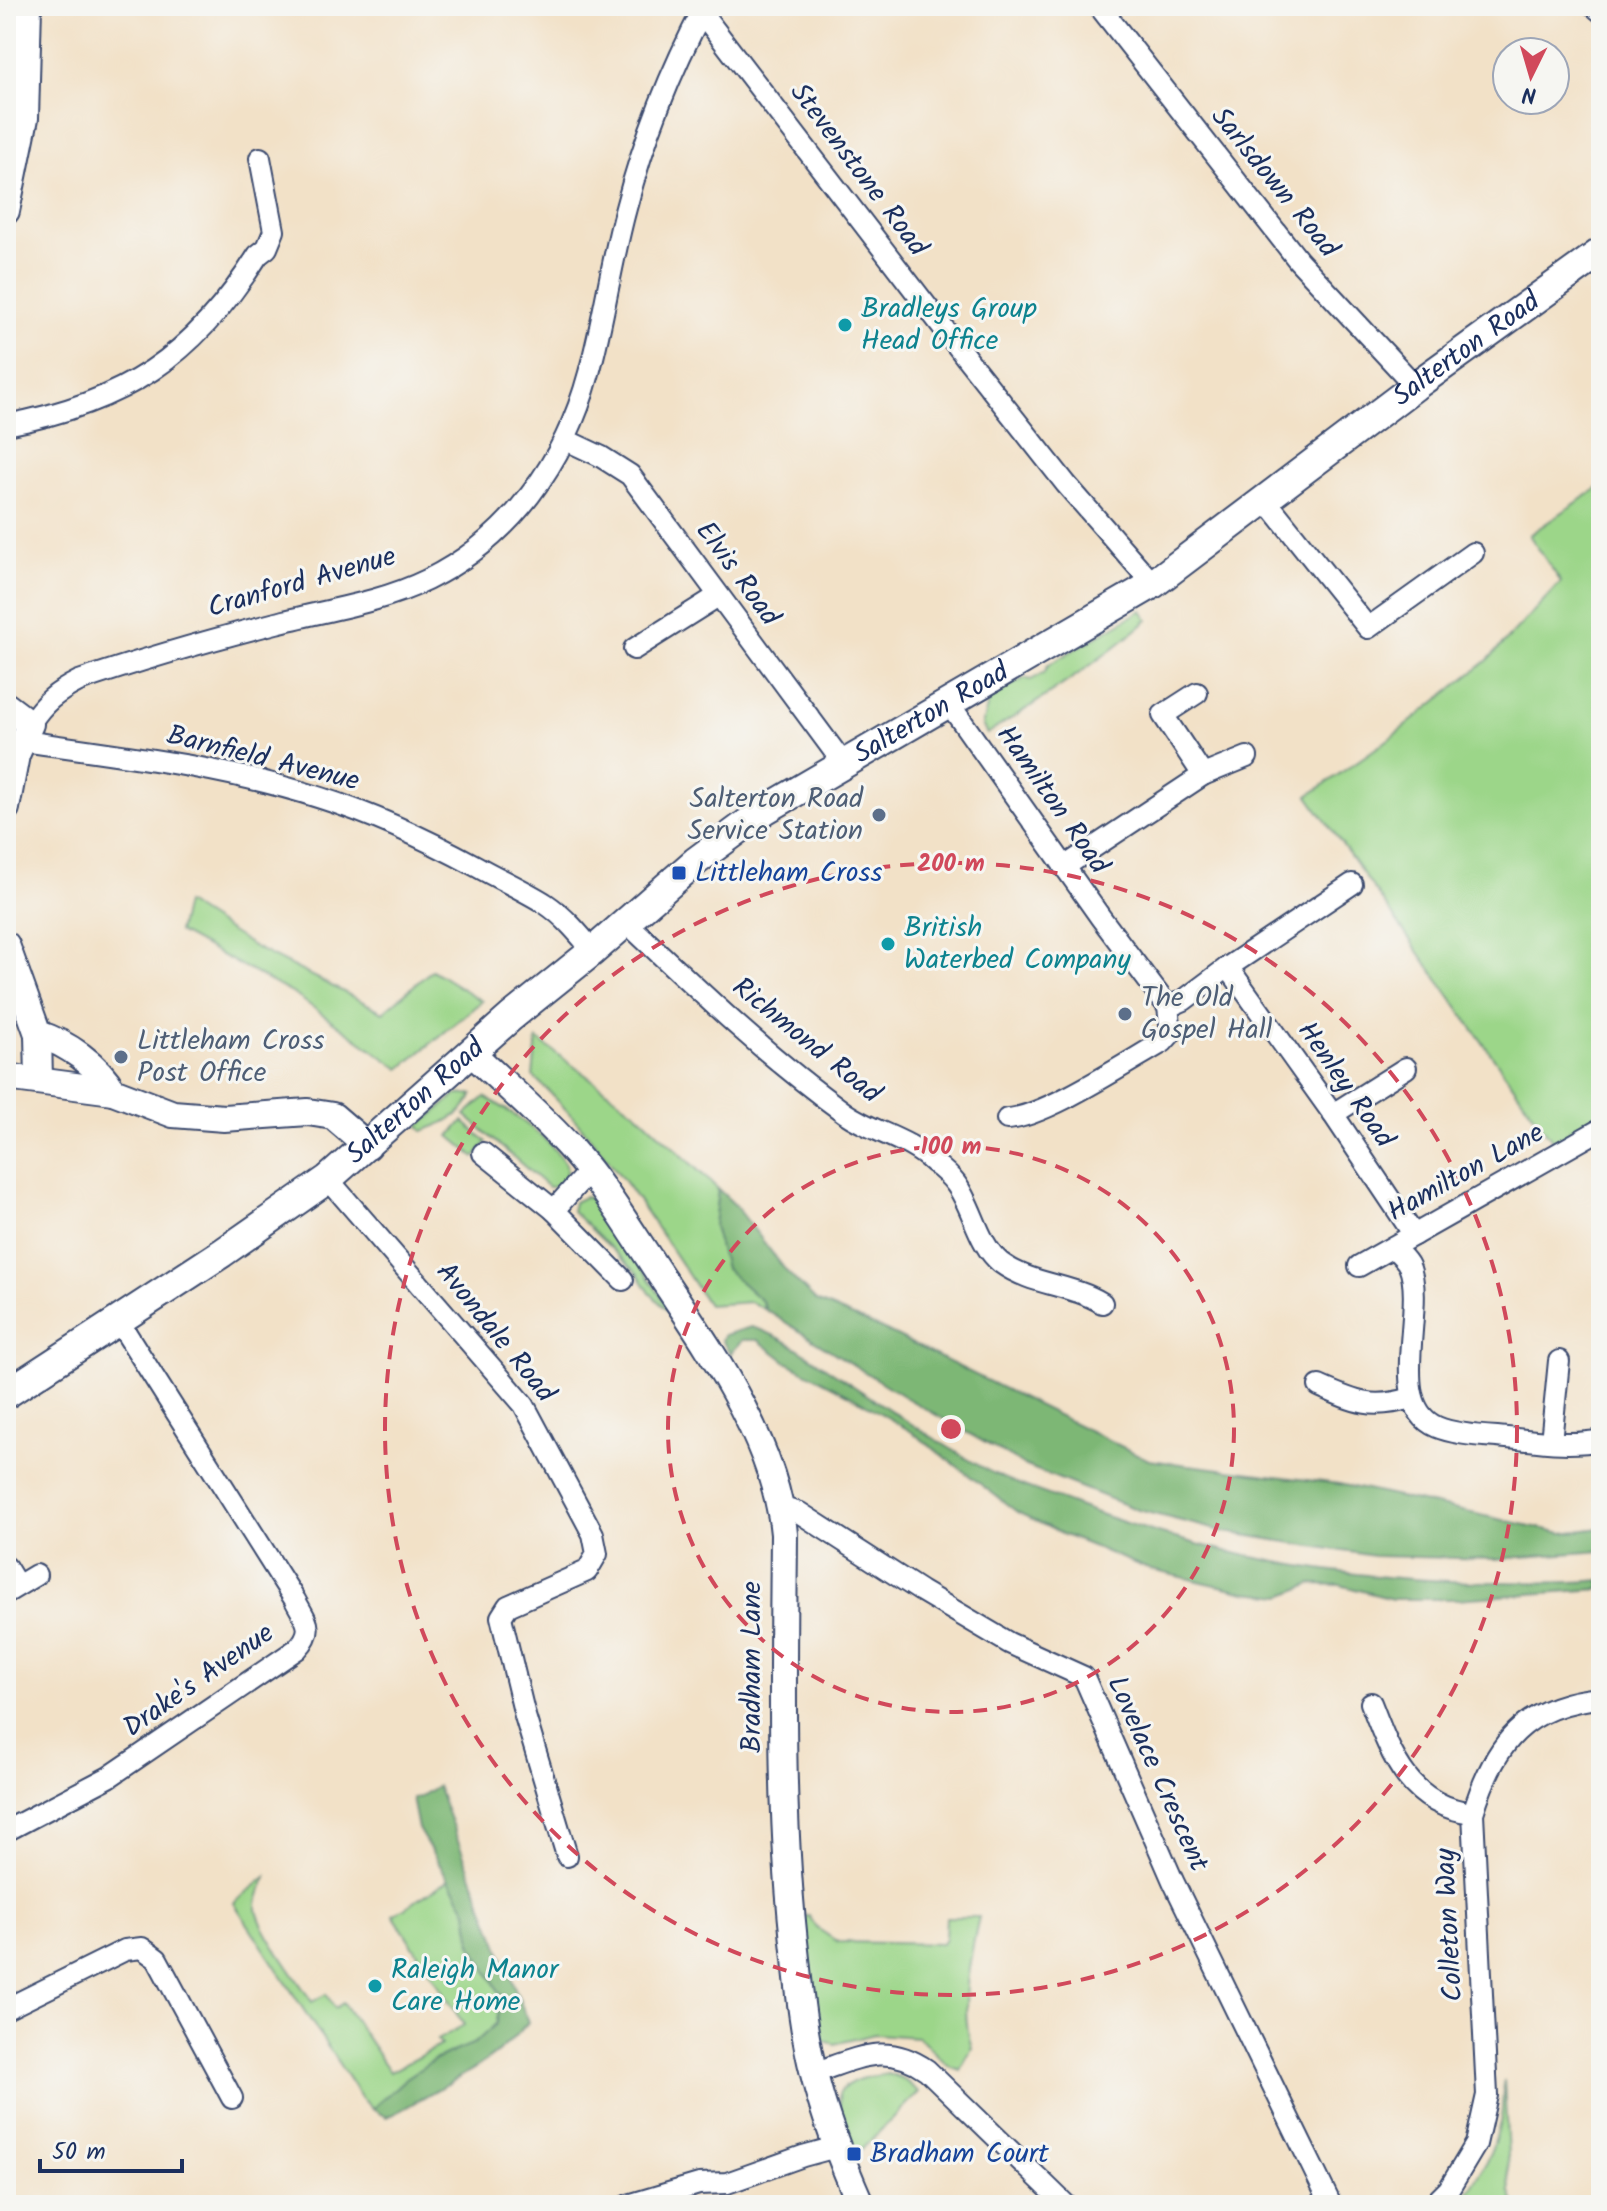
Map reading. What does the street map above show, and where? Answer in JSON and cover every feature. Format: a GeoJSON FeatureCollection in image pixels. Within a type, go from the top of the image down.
{"type":"FeatureCollection","features":[{"type":"Feature","properties":{"kind":"main road","name":"Salterton Road"},"geometry":{"type":"LineString","coordinates":[[6,1394],[119,1322],[328,1179],[511,1017],[593,951],[696,861],[765,810],[1153,584],[1415,386],[1601,252]]}},
{"type":"Feature","properties":{"kind":"street"},"geometry":{"type":"LineString","coordinates":[[6,211],[25,118],[28,6]]}},
{"type":"Feature","properties":{"kind":"street","name":"Sarlsdown Road"},"geometry":{"type":"LineString","coordinates":[[1099,6],[1298,260],[1415,386]]}},
{"type":"Feature","properties":{"kind":"street"},"geometry":{"type":"LineString","coordinates":[[1594,6],[1601,12]]}},
{"type":"Feature","properties":{"kind":"street","name":"Cranford Avenue"},"geometry":{"type":"LineString","coordinates":[[6,808],[16,755],[42,705],[58,692],[79,681],[277,623],[354,606],[424,582],[462,561],[530,498],[566,440],[589,376],[630,195],[676,63],[703,9]]}},
{"type":"Feature","properties":{"kind":"street","name":"Stevenstone Road"},"geometry":{"type":"LineString","coordinates":[[703,9],[959,349],[1066,484],[1153,584]]}},
{"type":"Feature","properties":{"kind":"street"},"geometry":{"type":"LineString","coordinates":[[6,425],[86,405],[125,389],[155,370],[214,319],[258,255],[267,248],[274,231],[260,158]]}},
{"type":"Feature","properties":{"kind":"street","name":"Elvis Road"},"geometry":{"type":"LineString","coordinates":[[566,440],[630,475],[843,763]]}},
{"type":"Feature","properties":{"kind":"street"},"geometry":{"type":"LineString","coordinates":[[1265,499],[1368,628],[1473,553]]}},
{"type":"Feature","properties":{"kind":"street"},"geometry":{"type":"LineString","coordinates":[[634,649],[718,596]]}},
{"type":"Feature","properties":{"kind":"street"},"geometry":{"type":"LineString","coordinates":[[1197,693],[1163,715],[1203,775]]}},
{"type":"Feature","properties":{"kind":"street","name":"Hamilton Road"},"geometry":{"type":"LineString","coordinates":[[948,702],[1064,867],[1168,1007]]}},
{"type":"Feature","properties":{"kind":"street"},"geometry":{"type":"LineString","coordinates":[[6,706],[27,733]]}},
{"type":"Feature","properties":{"kind":"street","name":"Barnfield Avenue"},"geometry":{"type":"LineString","coordinates":[[27,733],[223,773],[319,797],[382,820],[440,847],[547,905],[593,951]]}},
{"type":"Feature","properties":{"kind":"street"},"geometry":{"type":"LineString","coordinates":[[1064,867],[1203,775],[1247,757]]}},
{"type":"Feature","properties":{"kind":"street"},"geometry":{"type":"LineString","coordinates":[[1007,1119],[1023,1118],[1046,1107],[1163,1042],[1171,1033],[1168,1007],[1184,1000],[1352,884]]}},
{"type":"Feature","properties":{"kind":"street","name":"Richmond Road"},"geometry":{"type":"LineString","coordinates":[[625,921],[751,1039],[834,1104],[866,1126],[901,1139],[932,1160],[957,1185],[998,1261],[1018,1273],[1084,1292],[1102,1303]]}},
{"type":"Feature","properties":{"kind":"street"},"geometry":{"type":"LineString","coordinates":[[6,945],[38,1034],[39,1080]]}},
{"type":"Feature","properties":{"kind":"street","name":"Henley Road"},"geometry":{"type":"LineString","coordinates":[[1228,967],[1333,1114],[1414,1235]]}},
{"type":"Feature","properties":{"kind":"street"},"geometry":{"type":"LineString","coordinates":[[38,1034],[74,1052],[105,1078],[113,1091]]}},
{"type":"Feature","properties":{"kind":"street","name":"Bradham Lane"},"geometry":{"type":"LineString","coordinates":[[472,1053],[571,1149],[601,1185],[687,1315],[730,1388],[761,1442],[778,1488],[784,1534],[785,1842],[797,1973],[813,2073],[836,2147],[861,2205]]}},
{"type":"Feature","properties":{"kind":"street"},"geometry":{"type":"LineString","coordinates":[[1333,1114],[1406,1068]]}},
{"type":"Feature","properties":{"kind":"street"},"geometry":{"type":"LineString","coordinates":[[6,1077],[113,1091],[173,1114],[224,1118],[308,1112],[333,1116],[368,1146]]}},
{"type":"Feature","properties":{"kind":"street","name":"Hamilton Lane"},"geometry":{"type":"LineString","coordinates":[[1359,1266],[1601,1129]]}},
{"type":"Feature","properties":{"kind":"street"},"geometry":{"type":"LineString","coordinates":[[483,1153],[554,1210],[623,1280]]}},
{"type":"Feature","properties":{"kind":"street"},"geometry":{"type":"LineString","coordinates":[[554,1210],[589,1171]]}},
{"type":"Feature","properties":{"kind":"street","name":"Avondale Road"},"geometry":{"type":"LineString","coordinates":[[328,1179],[524,1405],[593,1534],[597,1554],[587,1571],[508,1606],[501,1617],[525,1716],[567,1856]]}},
{"type":"Feature","properties":{"kind":"street"},"geometry":{"type":"LineString","coordinates":[[1393,1247],[1409,1266],[1413,1291],[1411,1398],[1421,1414],[1435,1427],[1481,1436],[1551,1442],[1601,1440]]}},
{"type":"Feature","properties":{"kind":"street","name":"Drake's Avenue"},"geometry":{"type":"LineString","coordinates":[[6,1831],[109,1777],[297,1649],[307,1638],[308,1626],[295,1600],[119,1322]]}},
{"type":"Feature","properties":{"kind":"street"},"geometry":{"type":"LineString","coordinates":[[1551,1442],[1559,1361]]}},
{"type":"Feature","properties":{"kind":"street"},"geometry":{"type":"LineString","coordinates":[[1319,1386],[1375,1405],[1388,1405],[1411,1398]]}},
{"type":"Feature","properties":{"kind":"street","name":"Lovelace Crescent"},"geometry":{"type":"LineString","coordinates":[[782,1508],[800,1513],[1009,1643],[1084,1677],[1173,1881],[1331,2205]]}},
{"type":"Feature","properties":{"kind":"street"},"geometry":{"type":"LineString","coordinates":[[6,1567],[12,1589],[36,1575]]}},
{"type":"Feature","properties":{"kind":"street","name":"Colleton Way"},"geometry":{"type":"LineString","coordinates":[[1433,2205],[1449,2189],[1476,2144],[1487,2095],[1473,1813],[1493,1759],[1513,1735],[1541,1713],[1568,1703],[1601,1698]]}},
{"type":"Feature","properties":{"kind":"street"},"geometry":{"type":"LineString","coordinates":[[1371,1703],[1392,1756],[1413,1785],[1456,1811],[1473,1813]]}},
{"type":"Feature","properties":{"kind":"street"},"geometry":{"type":"LineString","coordinates":[[6,2009],[125,1950],[142,1948],[157,1959],[232,2098]]}},
{"type":"Feature","properties":{"kind":"street"},"geometry":{"type":"LineString","coordinates":[[813,2073],[882,2053],[914,2060],[1066,2205]]}},
{"type":"Feature","properties":{"kind":"street"},"geometry":{"type":"LineString","coordinates":[[628,2205],[699,2184],[727,2183],[836,2147]]}},
{"type":"Feature","properties":{"kind":"green space"},"geometry":{"type":"Polygon","coordinates":[[[1601,486],[1601,1115],[1554,1143],[1308,796],[1389,739],[1488,660],[1561,582],[1529,535],[1601,486]]]}},
{"type":"Feature","properties":{"kind":"green space"},"geometry":{"type":"Polygon","coordinates":[[[1142,610],[1148,620],[1129,636],[1070,680],[987,734],[982,725],[990,696],[1025,678],[1031,680],[1045,672],[1048,665],[1142,610]]]}},
{"type":"Feature","properties":{"kind":"green space"},"geometry":{"type":"Polygon","coordinates":[[[185,903],[256,948],[383,1012],[432,970],[482,1001],[400,1069],[294,994],[178,932],[185,903]]]}},
{"type":"Feature","properties":{"kind":"green space"},"geometry":{"type":"Polygon","coordinates":[[[537,1039],[637,1113],[718,1189],[714,1226],[725,1268],[762,1301],[766,1310],[751,1302],[708,1305],[606,1157],[533,1076],[537,1039]]]}},
{"type":"Feature","properties":{"kind":"green space"},"geometry":{"type":"Polygon","coordinates":[[[473,1094],[465,1108],[453,1118],[423,1131],[419,1126],[456,1095],[473,1094]]]}},
{"type":"Feature","properties":{"kind":"green space"},"geometry":{"type":"Polygon","coordinates":[[[485,1097],[519,1119],[554,1149],[567,1169],[564,1181],[557,1187],[548,1187],[465,1115],[485,1097]]]}},
{"type":"Feature","properties":{"kind":"green space"},"geometry":{"type":"Polygon","coordinates":[[[463,1121],[487,1142],[475,1157],[450,1136],[463,1121]]]}},
{"type":"Feature","properties":{"kind":"green space"},"geometry":{"type":"Polygon","coordinates":[[[718,1189],[735,1205],[787,1272],[816,1301],[886,1331],[1149,1460],[1339,1484],[1563,1533],[1601,1528],[1601,1551],[1495,1559],[1374,1556],[1225,1532],[1138,1510],[1024,1465],[903,1396],[766,1310],[762,1301],[725,1268],[714,1226],[718,1189]]]}},
{"type":"Feature","properties":{"kind":"green space"},"geometry":{"type":"Polygon","coordinates":[[[584,1197],[596,1199],[676,1319],[650,1293],[638,1274],[572,1211],[574,1202],[584,1197]]]}},
{"type":"Feature","properties":{"kind":"green space"},"geometry":{"type":"Polygon","coordinates":[[[751,1327],[797,1348],[993,1473],[1120,1521],[1226,1551],[1332,1571],[1442,1581],[1601,1580],[1601,1589],[1455,1599],[1392,1599],[1340,1585],[1312,1584],[1282,1596],[1246,1592],[1151,1570],[1064,1535],[1017,1512],[912,1432],[788,1363],[758,1340],[743,1340],[730,1354],[722,1340],[724,1335],[751,1327]]]}},
{"type":"Feature","properties":{"kind":"green space"},"geometry":{"type":"Polygon","coordinates":[[[437,1786],[528,2022],[486,2061],[386,2117],[372,2109],[405,2079],[434,2060],[475,2043],[497,2023],[501,1995],[472,1945],[467,1910],[418,1829],[412,1798],[420,1797],[437,1786]]]}},
{"type":"Feature","properties":{"kind":"green space"},"geometry":{"type":"Polygon","coordinates":[[[266,1877],[257,1908],[264,1928],[280,1955],[312,2002],[326,1994],[335,2008],[343,2003],[390,2072],[441,2045],[437,2040],[464,2025],[393,1915],[451,1879],[467,1911],[472,1945],[501,1995],[497,2023],[475,2043],[434,2060],[405,2079],[372,2109],[362,2099],[234,1903],[266,1877]]]}},
{"type":"Feature","properties":{"kind":"green space"},"geometry":{"type":"Polygon","coordinates":[[[804,1916],[809,1916],[817,1928],[838,1942],[942,1944],[946,1917],[979,1917],[969,1965],[966,2000],[972,2048],[960,2070],[949,2066],[918,2037],[875,2034],[835,2044],[821,2040],[817,2030],[804,1916]]]}},
{"type":"Feature","properties":{"kind":"green space"},"geometry":{"type":"Polygon","coordinates":[[[888,2074],[904,2080],[919,2092],[856,2155],[840,2110],[839,2093],[854,2081],[888,2074]]]}},
{"type":"Feature","properties":{"kind":"green space"},"geometry":{"type":"Polygon","coordinates":[[[1504,2080],[1510,2193],[1515,2205],[1458,2205],[1479,2176],[1494,2142],[1501,2119],[1504,2080]]]}},
{"type":"Feature","properties":{"kind":"place","name":"Bradleys Group Head Office"},"geometry":{"type":"Point","coordinates":[845,325]}},
{"type":"Feature","properties":{"kind":"place","name":"Salterton Road Service Station"},"geometry":{"type":"Point","coordinates":[879,815]}},
{"type":"Feature","properties":{"kind":"place","name":"Littleham Cross"},"geometry":{"type":"Point","coordinates":[679,873]}},
{"type":"Feature","properties":{"kind":"place","name":"British Waterbed Company"},"geometry":{"type":"Point","coordinates":[888,944]}},
{"type":"Feature","properties":{"kind":"place","name":"The Old Gospel Hall"},"geometry":{"type":"Point","coordinates":[1125,1014]}},
{"type":"Feature","properties":{"kind":"place","name":"Littleham Cross Post Office"},"geometry":{"type":"Point","coordinates":[121,1057]}},
{"type":"Feature","properties":{"kind":"place","name":"Raleigh Manor Care Home"},"geometry":{"type":"Point","coordinates":[375,1986]}},
{"type":"Feature","properties":{"kind":"place","name":"Bradham Court"},"geometry":{"type":"Point","coordinates":[854,2154]}}]}
